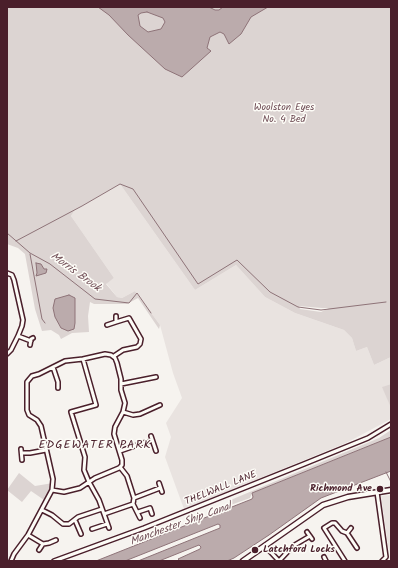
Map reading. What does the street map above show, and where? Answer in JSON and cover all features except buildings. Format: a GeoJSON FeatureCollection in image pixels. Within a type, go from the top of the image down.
{"type":"FeatureCollection","features":[{"type":"Feature","properties":{"kind":"main road"},"geometry":{"type":"LineString","coordinates":[[243,561],[323,504],[348,497],[391,490]]}},
{"type":"Feature","properties":{"kind":"street"},"geometry":{"type":"LineString","coordinates":[[7,273],[12,275],[14,280],[23,320],[18,336],[11,350],[7,354]]}},
{"type":"Feature","properties":{"kind":"street"},"geometry":{"type":"LineString","coordinates":[[116,316],[116,322]]}},
{"type":"Feature","properties":{"kind":"street"},"geometry":{"type":"LineString","coordinates":[[107,324],[129,318],[141,339],[140,344],[137,347],[123,350],[114,356]]}},
{"type":"Feature","properties":{"kind":"street"},"geometry":{"type":"LineString","coordinates":[[18,336],[30,341]]}},
{"type":"Feature","properties":{"kind":"street"},"geometry":{"type":"LineString","coordinates":[[30,345],[30,341],[33,338]]}},
{"type":"Feature","properties":{"kind":"street"},"geometry":{"type":"LineString","coordinates":[[11,561],[42,510],[52,490],[53,479],[40,422],[30,417],[28,413],[26,382],[30,377],[65,362],[83,360],[105,354],[114,356]]}},
{"type":"Feature","properties":{"kind":"street"},"geometry":{"type":"LineString","coordinates":[[52,490],[64,492],[80,488],[95,478],[120,468],[122,465],[120,451],[114,434],[116,424],[123,412],[125,403],[114,356]]}},
{"type":"Feature","properties":{"kind":"street"},"geometry":{"type":"LineString","coordinates":[[83,360],[96,405],[71,412],[85,457],[84,470],[89,482],[97,494],[108,528]]}},
{"type":"Feature","properties":{"kind":"street"},"geometry":{"type":"LineString","coordinates":[[53,367],[58,382],[58,388]]}},
{"type":"Feature","properties":{"kind":"street"},"geometry":{"type":"LineString","coordinates":[[121,384],[156,377]]}},
{"type":"Feature","properties":{"kind":"street"},"geometry":{"type":"LineString","coordinates":[[123,412],[133,415],[140,414],[160,405]]}},
{"type":"Feature","properties":{"kind":"street","name":"THELWALL LANE"},"geometry":{"type":"LineString","coordinates":[[54,561],[144,528],[311,462],[368,438],[391,424]]}},
{"type":"Feature","properties":{"kind":"street"},"geometry":{"type":"LineString","coordinates":[[151,436],[156,451]]}},
{"type":"Feature","properties":{"kind":"street"},"geometry":{"type":"LineString","coordinates":[[120,451],[152,440]]}},
{"type":"Feature","properties":{"kind":"street"},"geometry":{"type":"LineString","coordinates":[[22,460],[22,451],[30,453],[46,450]]}},
{"type":"Feature","properties":{"kind":"street"},"geometry":{"type":"LineString","coordinates":[[120,468],[127,476],[134,498],[133,504],[140,518]]}},
{"type":"Feature","properties":{"kind":"street"},"geometry":{"type":"LineString","coordinates":[[159,484],[162,492]]}},
{"type":"Feature","properties":{"kind":"street"},"geometry":{"type":"LineString","coordinates":[[134,498],[160,488]]}},
{"type":"Feature","properties":{"kind":"street"},"geometry":{"type":"LineString","coordinates":[[377,492],[386,557],[382,561]]}},
{"type":"Feature","properties":{"kind":"street"},"geometry":{"type":"LineString","coordinates":[[104,514],[133,504]]}},
{"type":"Feature","properties":{"kind":"street"},"geometry":{"type":"LineString","coordinates":[[138,512],[150,508],[152,514]]}},
{"type":"Feature","properties":{"kind":"street"},"geometry":{"type":"LineString","coordinates":[[42,510],[52,515],[63,524],[69,524],[102,509]]}},
{"type":"Feature","properties":{"kind":"street"},"geometry":{"type":"LineString","coordinates":[[75,520],[81,534]]}},
{"type":"Feature","properties":{"kind":"street"},"geometry":{"type":"LineString","coordinates":[[345,561],[324,528],[335,522],[342,531],[347,533],[356,548]]}},
{"type":"Feature","properties":{"kind":"street"},"geometry":{"type":"LineString","coordinates":[[92,529],[107,524]]}},
{"type":"Feature","properties":{"kind":"street"},"geometry":{"type":"LineString","coordinates":[[347,533],[351,528]]}},
{"type":"Feature","properties":{"kind":"street"},"geometry":{"type":"LineString","coordinates":[[265,546],[279,561],[293,546],[309,534],[312,539]]}},
{"type":"Feature","properties":{"kind":"street"},"geometry":{"type":"LineString","coordinates":[[28,535],[42,544],[56,540]]}},
{"type":"Feature","properties":{"kind":"street"},"geometry":{"type":"LineString","coordinates":[[39,550],[42,544]]}},
{"type":"Feature","properties":{"kind":"street"},"geometry":{"type":"LineString","coordinates":[[324,557],[326,561]]}},
{"type":"Feature","properties":{"kind":"shaded area"},"geometry":{"type":"Polygon","coordinates":[[[98,7],[209,7],[219,10],[223,7],[268,7],[251,17],[241,34],[229,44],[224,34],[220,32],[210,37],[207,48],[211,51],[182,77],[165,69],[128,35],[109,15],[98,7]],[[147,12],[138,15],[140,26],[148,32],[161,29],[165,22],[163,18],[147,12]]]}},
{"type":"Feature","properties":{"kind":"shaded area"},"geometry":{"type":"Polygon","coordinates":[[[120,184],[195,290],[236,265],[265,297],[295,313],[344,330],[352,338],[356,351],[367,347],[374,365],[391,357],[391,384],[383,387],[391,408],[391,419],[346,443],[184,509],[165,457],[171,437],[166,423],[182,398],[173,373],[160,325],[135,291],[122,298],[117,297],[106,283],[114,278],[71,216],[75,210],[120,184]]]}},
{"type":"Feature","properties":{"kind":"shaded area"},"geometry":{"type":"Polygon","coordinates":[[[36,263],[41,264],[44,269],[47,269],[46,273],[36,276],[36,263]]]}},
{"type":"Feature","properties":{"kind":"shaded area"},"geometry":{"type":"Polygon","coordinates":[[[69,295],[75,298],[75,323],[74,329],[68,331],[61,328],[55,317],[53,308],[55,299],[69,295]]]}},
{"type":"Feature","properties":{"kind":"shaded area"},"geometry":{"type":"Polygon","coordinates":[[[391,437],[391,471],[321,498],[269,535],[227,561],[180,561],[178,559],[200,549],[201,547],[199,545],[159,561],[138,561],[220,528],[220,525],[218,524],[125,561],[96,561],[252,499],[252,493],[391,437]]]}},
{"type":"Feature","properties":{"kind":"shaded area"},"geometry":{"type":"Polygon","coordinates":[[[391,495],[391,556],[381,496],[391,495]]]}},
{"type":"Feature","properties":{"kind":"green space","name":"Woolston Eyes No. 4 Bed"},"geometry":{"type":"Polygon","coordinates":[[[7,7],[391,7],[391,357],[374,365],[367,347],[356,351],[352,338],[344,330],[295,313],[265,297],[236,265],[195,290],[120,184],[75,210],[71,216],[114,278],[106,284],[117,297],[122,298],[135,291],[160,325],[159,329],[138,298],[127,304],[94,304],[90,302],[88,316],[89,332],[72,333],[61,339],[59,335],[51,330],[42,331],[35,309],[25,254],[18,248],[7,244],[7,7]],[[299,306],[300,309],[321,312],[329,308],[299,306]]]}},
{"type":"Feature","properties":{"kind":"green space"},"geometry":{"type":"Polygon","coordinates":[[[391,384],[391,408],[382,387],[391,384]]]}},
{"type":"Feature","properties":{"kind":"green space"},"geometry":{"type":"Polygon","coordinates":[[[391,430],[391,437],[252,493],[250,498],[225,507],[233,499],[379,438],[391,430]]]}},
{"type":"Feature","properties":{"kind":"green space"},"geometry":{"type":"Polygon","coordinates":[[[19,473],[35,486],[53,483],[47,502],[31,491],[22,502],[7,490],[19,473]]]}},
{"type":"Feature","properties":{"kind":"waterway"},"geometry":{"type":"LineString","coordinates":[[16,241],[120,184],[133,189],[198,284],[237,260],[270,292],[298,307],[321,310],[386,302]]}},
{"type":"Feature","properties":{"kind":"waterway","name":"Morris Brook"},"geometry":{"type":"LineString","coordinates":[[7,233],[30,253],[50,264],[95,299],[129,303],[137,293],[151,313]]}},
{"type":"Feature","properties":{"kind":"waterway"},"geometry":{"type":"LineString","coordinates":[[30,254],[42,319],[45,323]]}},
{"type":"Feature","properties":{"kind":"waterway"},"geometry":{"type":"LineString","coordinates":[[386,472],[391,482]]}},
{"type":"Feature","properties":{"kind":"place","name":"Richmond Ave"},"geometry":{"type":"Point","coordinates":[380,489]}},
{"type":"Feature","properties":{"kind":"place","name":"Latchford Locks"},"geometry":{"type":"Point","coordinates":[255,550]}},
{"type":"Feature","properties":{"kind":"district","name":"EDGEWATER PARK"},"geometry":{"type":"Point","coordinates":[95,446]}},
{"type":"Feature","properties":{"kind":"water label","name":"Manchester Ship Canal"},"geometry":{"type":"Point","coordinates":[181,525]}}]}
